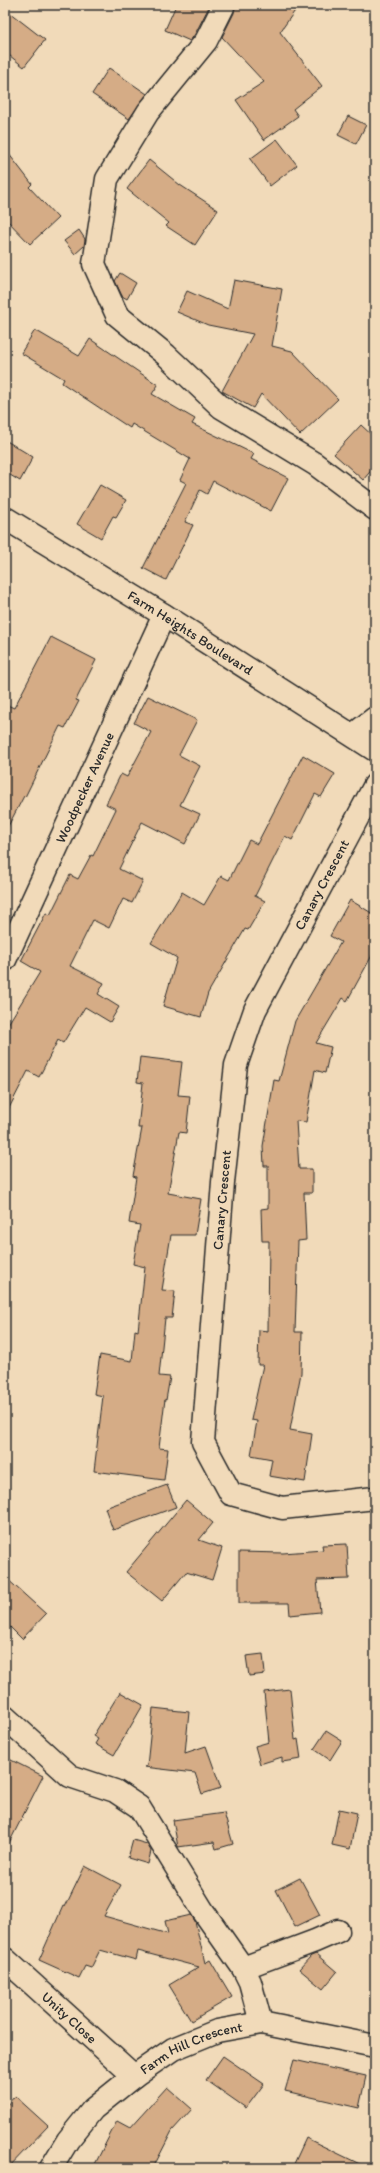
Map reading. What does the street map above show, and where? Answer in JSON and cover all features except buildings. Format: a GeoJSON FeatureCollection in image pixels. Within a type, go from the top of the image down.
{"type":"FeatureCollection","features":[{"type":"Feature","properties":{"kind":"street"},"geometry":{"type":"LineString","coordinates":[[222,5],[223,7],[206,41],[148,112],[107,179],[94,264],[117,315],[166,355],[221,407],[315,464],[375,509]]}},
{"type":"Feature","properties":{"kind":"street","name":"Farm Heights Boulevard"},"geometry":{"type":"LineString","coordinates":[[5,518],[164,615],[375,750]]}},
{"type":"Feature","properties":{"kind":"street","name":"Woodpecker Avenue"},"geometry":{"type":"LineString","coordinates":[[5,960],[164,615]]}},
{"type":"Feature","properties":{"kind":"street"},"geometry":{"type":"LineString","coordinates":[[353,735],[375,718]]}},
{"type":"Feature","properties":{"kind":"street","name":"Canary Crescent"},"geometry":{"type":"LineString","coordinates":[[375,785],[255,1010],[236,1065],[223,1182],[203,1442],[232,1494],[282,1508],[375,1498]]}},
{"type":"Feature","properties":{"kind":"street"},"geometry":{"type":"LineString","coordinates":[[5,1717],[70,1776],[115,1791],[139,1808],[203,1911],[243,1968],[250,1982],[261,2023]]}},
{"type":"Feature","properties":{"kind":"street"},"geometry":{"type":"LineString","coordinates":[[243,1968],[338,1931]]}},
{"type":"Feature","properties":{"kind":"street","name":"Unity Close"},"geometry":{"type":"LineString","coordinates":[[5,1959],[134,2076]]}},
{"type":"Feature","properties":{"kind":"street","name":"Farm Hill Crescent"},"geometry":{"type":"LineString","coordinates":[[51,2168],[68,2140],[93,2109],[134,2076],[172,2049],[217,2031],[261,2023],[375,2046]]}}]}
